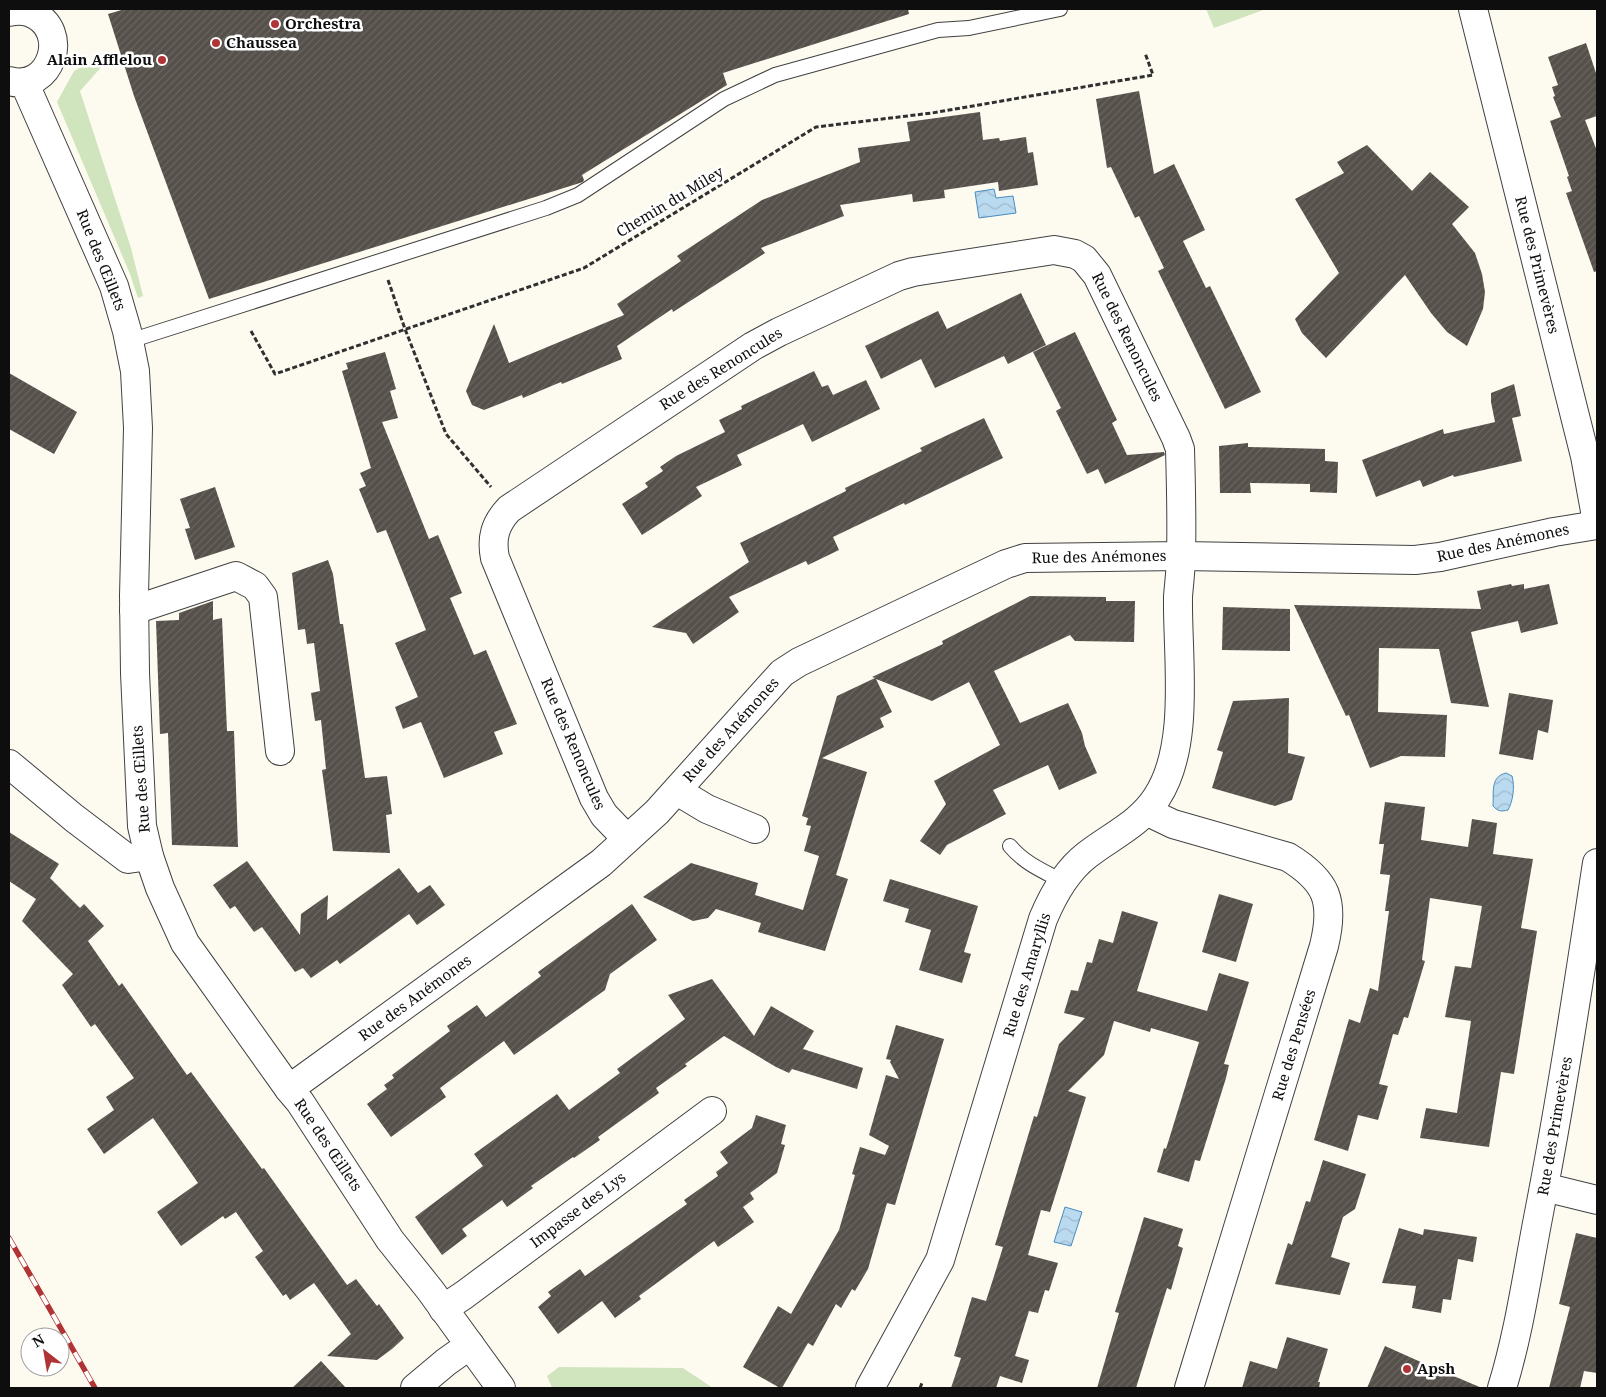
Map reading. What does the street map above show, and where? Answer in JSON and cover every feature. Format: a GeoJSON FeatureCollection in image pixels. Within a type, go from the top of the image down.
{"type":"FeatureCollection","features":[{"type":"Feature","properties":{"kind":"street","name":"Rue des Primevères"},"geometry":{"type":"LineString","coordinates":[[1474,9],[1585,456],[1597,523]]}},
{"type":"Feature","properties":{"kind":"street"},"geometry":{"type":"LineString","coordinates":[[9,12],[25,11],[37,16],[46,23],[52,34],[54,46],[52,59],[46,70],[36,78],[16,82]]}},
{"type":"Feature","properties":{"kind":"street","name":"Rue des Œillets"},"geometry":{"type":"LineString","coordinates":[[16,82],[114,286],[129,340],[135,371],[138,428],[134,610],[142,826],[149,856],[160,888],[186,943],[300,1102],[390,1240],[502,1388]]}},
{"type":"Feature","properties":{"kind":"street","name":"Rue des Renoncules"},"geometry":{"type":"LineString","coordinates":[[627,839],[604,815],[594,798],[495,558],[492,544],[495,531],[502,517],[509,509],[753,346],[779,332],[899,276],[940,267],[1054,250],[1074,254],[1084,259],[1097,275],[1180,449],[1181,556]]}},
{"type":"Feature","properties":{"kind":"street","name":"Rue des Anémones"},"geometry":{"type":"LineString","coordinates":[[289,1089],[601,863],[657,812],[782,673],[799,662],[1006,564],[1025,558],[1181,556],[1415,560],[1440,558],[1597,523]]}},
{"type":"Feature","properties":{"kind":"street","name":"Rue des Amaryllis"},"geometry":{"type":"LineString","coordinates":[[870,1388],[940,1260],[1050,901],[1062,881],[1086,855],[1134,822],[1146,811],[1157,797],[1170,773],[1179,722],[1178,596],[1181,556]]}},
{"type":"Feature","properties":{"kind":"street"},"geometry":{"type":"LineString","coordinates":[[134,610],[236,576],[255,586],[263,597],[280,750]]}},
{"type":"Feature","properties":{"kind":"street"},"geometry":{"type":"LineString","coordinates":[[9,764],[74,818],[128,859],[149,856]]}},
{"type":"Feature","properties":{"kind":"street","name":"Rue des Anémones"},"geometry":{"type":"LineString","coordinates":[[677,791],[707,809],[755,829]]}},
{"type":"Feature","properties":{"kind":"street","name":"Rue des Pensées"},"geometry":{"type":"LineString","coordinates":[[1146,811],[1174,824],[1288,857],[1305,867],[1318,880],[1326,898],[1329,916],[1324,946],[1189,1388]]}},
{"type":"Feature","properties":{"kind":"street","name":"Rue des Primevères"},"geometry":{"type":"LineString","coordinates":[[1502,1388],[1517,1328],[1544,1187],[1571,1035],[1597,863]]}},
{"type":"Feature","properties":{"kind":"street","name":"Impasse des Lys"},"geometry":{"type":"LineString","coordinates":[[443,1309],[712,1111]]}},
{"type":"Feature","properties":{"kind":"street"},"geometry":{"type":"LineString","coordinates":[[1544,1187],[1597,1200]]}},
{"type":"Feature","properties":{"kind":"street"},"geometry":{"type":"LineString","coordinates":[[415,1388],[470,1345]]}},
{"type":"Feature","properties":{"kind":"lane"},"geometry":{"type":"LineString","coordinates":[[129,340],[546,208],[578,194],[724,99],[776,75],[938,30],[969,28],[1060,9]]}},
{"type":"Feature","properties":{"kind":"lane"},"geometry":{"type":"LineString","coordinates":[[1010,846],[1026,862],[1062,881]]}},
{"type":"Feature","properties":{"kind":"path","name":"Chemin du Miley"},"geometry":{"type":"LineString","coordinates":[[251,331],[275,374],[584,268],[816,127],[932,113],[1153,75],[1145,53]]}},
{"type":"Feature","properties":{"kind":"path"},"geometry":{"type":"LineString","coordinates":[[381,261],[446,434],[509,509]]}},
{"type":"Feature","properties":{"kind":"path"},"geometry":{"type":"LineString","coordinates":[[920,1388],[922,1383]]}},
{"type":"Feature","properties":{"kind":"green space"},"geometry":{"type":"Polygon","coordinates":[[[1206,9],[1266,9],[1214,28],[1206,9]]]}},
{"type":"Feature","properties":{"kind":"green space"},"geometry":{"type":"Polygon","coordinates":[[[102,56],[104,64],[80,91],[131,248],[143,296],[138,298],[130,274],[57,102],[74,71],[102,56]]]}},
{"type":"Feature","properties":{"kind":"green space"},"geometry":{"type":"Polygon","coordinates":[[[559,1367],[683,1368],[713,1388],[552,1388],[547,1376],[559,1367]]]}},
{"type":"Feature","properties":{"kind":"water"},"geometry":{"type":"Polygon","coordinates":[[[994,189],[996,198],[1013,196],[1016,213],[979,218],[975,192],[994,189]]]}},
{"type":"Feature","properties":{"kind":"water"},"geometry":{"type":"Polygon","coordinates":[[[1506,773],[1512,776],[1513,794],[1508,810],[1501,811],[1493,806],[1494,786],[1497,778],[1506,773]]]}},
{"type":"Feature","properties":{"kind":"water"},"geometry":{"type":"Polygon","coordinates":[[[1065,1207],[1082,1212],[1071,1246],[1054,1242],[1065,1207]]]}},
{"type":"Feature","properties":{"kind":"building"},"geometry":{"type":"Polygon","coordinates":[[[125,9],[908,9],[909,14],[723,73],[727,85],[582,175],[583,182],[209,299],[134,96],[108,14],[125,9]]]}},
{"type":"Feature","properties":{"kind":"building"},"geometry":{"type":"Polygon","coordinates":[[[1586,43],[1597,76],[1597,116],[1585,120],[1597,151],[1597,271],[1594,272],[1566,193],[1572,191],[1567,177],[1569,176],[1550,121],[1561,117],[1553,97],[1555,96],[1552,87],[1558,85],[1548,57],[1586,43]]]}},
{"type":"Feature","properties":{"kind":"building"},"geometry":{"type":"Polygon","coordinates":[[[1139,91],[1154,174],[1174,164],[1205,230],[1183,241],[1206,288],[1210,286],[1261,392],[1225,409],[1158,271],[1164,268],[1139,216],[1135,218],[1111,167],[1107,168],[1096,99],[1139,91]]]}},
{"type":"Feature","properties":{"kind":"building"},"geometry":{"type":"Polygon","coordinates":[[[980,112],[983,140],[999,138],[1000,141],[1026,137],[1028,153],[1033,152],[1038,185],[999,191],[998,182],[944,190],[945,198],[913,202],[912,194],[840,205],[844,216],[761,248],[765,253],[673,312],[672,309],[617,346],[622,359],[562,384],[561,382],[523,398],[522,395],[484,410],[472,405],[466,391],[494,324],[509,363],[624,315],[617,304],[681,261],[677,256],[762,200],[860,162],[858,148],[910,141],[907,122],[980,112]]]}},
{"type":"Feature","properties":{"kind":"building"},"geometry":{"type":"Polygon","coordinates":[[[1367,145],[1412,191],[1430,172],[1469,207],[1452,224],[1475,253],[1482,274],[1485,292],[1483,309],[1467,346],[1447,332],[1431,313],[1405,275],[1326,358],[1302,333],[1295,319],[1339,273],[1295,199],[1344,173],[1337,162],[1367,145]]]}},
{"type":"Feature","properties":{"kind":"building"},"geometry":{"type":"Polygon","coordinates":[[[1021,293],[1046,345],[1008,364],[1004,356],[935,388],[921,359],[881,379],[865,346],[938,311],[947,329],[1021,293]]]}},
{"type":"Feature","properties":{"kind":"building"},"geometry":{"type":"Polygon","coordinates":[[[1075,332],[1117,420],[1112,423],[1127,455],[1164,452],[1165,455],[1105,484],[1098,469],[1087,474],[1056,411],[1061,408],[1033,352],[1075,332]]]}},
{"type":"Feature","properties":{"kind":"building"},"geometry":{"type":"Polygon","coordinates":[[[385,352],[396,389],[390,391],[398,418],[382,422],[429,539],[438,535],[462,593],[450,598],[474,655],[486,650],[517,724],[494,732],[503,754],[444,778],[421,722],[403,729],[395,707],[418,697],[395,643],[426,630],[386,530],[377,533],[359,489],[366,486],[360,473],[371,468],[342,371],[348,369],[346,363],[385,352]]]}},
{"type":"Feature","properties":{"kind":"building"},"geometry":{"type":"Polygon","coordinates":[[[814,371],[822,387],[828,385],[833,395],[866,380],[880,409],[812,442],[803,424],[737,455],[742,465],[696,487],[702,496],[642,535],[622,504],[648,487],[645,483],[663,471],[660,467],[676,456],[725,432],[719,420],[742,409],[741,406],[814,371]]]}},
{"type":"Feature","properties":{"kind":"building"},"geometry":{"type":"Polygon","coordinates":[[[9,373],[77,412],[54,454],[9,429],[9,373]]]}},
{"type":"Feature","properties":{"kind":"building"},"geometry":{"type":"Polygon","coordinates":[[[1514,384],[1521,416],[1512,418],[1522,461],[1454,477],[1453,475],[1423,487],[1420,480],[1376,497],[1362,460],[1443,429],[1444,434],[1508,419],[1495,422],[1491,393],[1514,384]]]}},
{"type":"Feature","properties":{"kind":"building"},"geometry":{"type":"Polygon","coordinates":[[[984,418],[1003,458],[833,537],[839,550],[808,565],[806,561],[729,597],[739,612],[693,644],[686,633],[652,627],[749,562],[740,543],[846,491],[845,488],[922,451],[920,448],[984,418]]]}},
{"type":"Feature","properties":{"kind":"building"},"geometry":{"type":"Polygon","coordinates":[[[1248,443],[1248,447],[1325,449],[1325,461],[1338,462],[1337,493],[1310,492],[1310,484],[1250,483],[1251,493],[1220,493],[1219,446],[1248,443]]]}},
{"type":"Feature","properties":{"kind":"building"},"geometry":{"type":"Polygon","coordinates":[[[215,487],[235,547],[195,560],[185,529],[190,528],[180,499],[215,487]]]}},
{"type":"Feature","properties":{"kind":"building"},"geometry":{"type":"Polygon","coordinates":[[[328,560],[333,574],[340,624],[343,624],[365,778],[387,776],[392,814],[386,815],[390,853],[333,851],[322,770],[326,769],[321,720],[315,721],[311,693],[320,691],[314,643],[307,644],[305,629],[298,630],[292,573],[328,560]]]}},
{"type":"Feature","properties":{"kind":"building"},"geometry":{"type":"Polygon","coordinates":[[[1511,584],[1512,586],[1524,584],[1524,589],[1549,584],[1558,624],[1521,633],[1518,621],[1471,632],[1489,707],[1451,703],[1439,649],[1379,648],[1378,712],[1447,715],[1445,757],[1401,756],[1370,768],[1349,715],[1346,716],[1294,605],[1481,609],[1477,591],[1511,584]]]}},
{"type":"Feature","properties":{"kind":"building"},"geometry":{"type":"Polygon","coordinates":[[[1030,596],[1106,597],[1106,601],[1135,601],[1134,642],[1075,641],[1070,635],[994,671],[1020,723],[1068,703],[1097,773],[1059,790],[1048,765],[993,790],[1006,814],[947,845],[940,855],[920,841],[946,804],[934,781],[1000,745],[969,682],[932,701],[876,679],[892,712],[880,718],[884,727],[822,758],[867,772],[836,875],[848,879],[825,951],[758,932],[761,923],[716,909],[708,918],[693,921],[643,897],[691,863],[758,883],[755,895],[803,910],[819,856],[804,851],[811,826],[806,825],[808,818],[802,816],[837,696],[875,678],[872,677],[943,644],[942,641],[1030,596]]]}},
{"type":"Feature","properties":{"kind":"building"},"geometry":{"type":"Polygon","coordinates":[[[213,601],[213,620],[222,618],[227,731],[234,731],[238,847],[172,845],[168,733],[160,734],[156,621],[179,620],[179,613],[213,601]]]}},
{"type":"Feature","properties":{"kind":"building"},"geometry":{"type":"Polygon","coordinates":[[[1223,607],[1290,609],[1290,651],[1222,650],[1223,607]]]}},
{"type":"Feature","properties":{"kind":"building"},"geometry":{"type":"Polygon","coordinates":[[[1509,693],[1553,700],[1548,733],[1538,730],[1533,760],[1499,754],[1509,693]]]}},
{"type":"Feature","properties":{"kind":"building"},"geometry":{"type":"Polygon","coordinates":[[[1289,698],[1288,753],[1305,757],[1292,800],[1275,806],[1212,788],[1223,752],[1217,750],[1233,701],[1289,698]]]}},
{"type":"Feature","properties":{"kind":"building"},"geometry":{"type":"Polygon","coordinates":[[[1385,802],[1425,807],[1421,840],[1468,847],[1472,819],[1497,823],[1493,854],[1533,859],[1521,928],[1537,931],[1514,1074],[1501,1072],[1489,1147],[1420,1138],[1426,1108],[1457,1113],[1471,1021],[1445,1017],[1455,966],[1471,968],[1482,906],[1430,898],[1422,960],[1425,961],[1408,1018],[1404,1017],[1398,1035],[1393,1034],[1379,1084],[1388,1086],[1378,1120],[1358,1115],[1348,1151],[1314,1140],[1349,1019],[1360,1023],[1370,988],[1378,991],[1389,911],[1385,911],[1390,875],[1380,874],[1384,844],[1379,844],[1385,802]]]}},
{"type":"Feature","properties":{"kind":"building"},"geometry":{"type":"Polygon","coordinates":[[[9,832],[59,864],[50,878],[80,908],[84,904],[104,926],[88,941],[119,986],[122,983],[187,1075],[191,1072],[262,1169],[264,1168],[347,1285],[356,1279],[377,1306],[379,1304],[404,1338],[377,1360],[327,1356],[351,1334],[314,1283],[290,1300],[286,1294],[283,1296],[255,1257],[263,1251],[236,1212],[225,1219],[223,1216],[181,1246],[157,1212],[198,1183],[153,1118],[104,1154],[87,1129],[114,1110],[106,1097],[134,1078],[95,1024],[91,1027],[62,985],[73,974],[22,921],[36,899],[9,881],[9,832]]]}},
{"type":"Feature","properties":{"kind":"building"},"geometry":{"type":"Polygon","coordinates":[[[247,861],[300,935],[301,914],[328,895],[327,920],[399,868],[418,893],[430,885],[445,905],[417,925],[409,914],[340,964],[337,960],[311,978],[303,968],[295,972],[262,927],[254,932],[235,906],[230,909],[213,885],[247,861]]]}},
{"type":"Feature","properties":{"kind":"building"},"geometry":{"type":"Polygon","coordinates":[[[890,879],[978,906],[964,952],[971,954],[962,983],[919,970],[931,930],[905,922],[909,909],[883,901],[890,879]]]}},
{"type":"Feature","properties":{"kind":"building"},"geometry":{"type":"Polygon","coordinates":[[[1219,894],[1253,904],[1236,962],[1202,952],[1219,894]]]}},
{"type":"Feature","properties":{"kind":"building"},"geometry":{"type":"Polygon","coordinates":[[[632,904],[657,940],[610,974],[605,990],[514,1055],[504,1041],[440,1088],[446,1097],[391,1137],[367,1104],[387,1089],[384,1085],[394,1078],[392,1075],[450,1031],[447,1026],[477,1005],[486,1017],[541,976],[538,972],[632,904]]]}},
{"type":"Feature","properties":{"kind":"building"},"geometry":{"type":"Polygon","coordinates":[[[1122,911],[1158,922],[1137,991],[1207,1011],[1219,973],[1249,982],[1224,1064],[1229,1065],[1226,1078],[1200,1161],[1195,1160],[1189,1182],[1157,1172],[1199,1042],[1151,1028],[1150,1032],[1114,1021],[1104,1055],[1068,1091],[1086,1097],[1050,1212],[1041,1210],[1028,1255],[1058,1263],[1049,1291],[1045,1290],[1038,1313],[1029,1311],[1015,1356],[1029,1360],[1022,1383],[1000,1376],[996,1388],[951,1388],[961,1358],[954,1356],[972,1297],[986,1301],[995,1273],[1003,1247],[995,1245],[1034,1116],[1037,1117],[1059,1044],[1085,1018],[1064,1013],[1071,990],[1078,991],[1087,962],[1092,963],[1099,939],[1113,943],[1122,911]]]}},
{"type":"Feature","properties":{"kind":"building"},"geometry":{"type":"Polygon","coordinates":[[[712,979],[754,1036],[771,1006],[814,1031],[803,1049],[863,1068],[857,1089],[792,1069],[789,1073],[724,1036],[656,1088],[659,1093],[598,1137],[600,1140],[531,1186],[533,1188],[507,1207],[502,1200],[462,1229],[467,1236],[442,1255],[415,1217],[483,1166],[474,1154],[557,1094],[569,1110],[620,1073],[617,1069],[685,1019],[668,995],[712,979]]]}},
{"type":"Feature","properties":{"kind":"building"},"geometry":{"type":"Polygon","coordinates":[[[896,1025],[944,1039],[895,1205],[887,1203],[868,1269],[855,1291],[852,1289],[841,1308],[836,1304],[813,1346],[808,1343],[782,1388],[780,1388],[743,1367],[778,1306],[791,1314],[839,1230],[855,1175],[852,1174],[860,1147],[885,1155],[889,1146],[869,1135],[886,1075],[899,1079],[890,1062],[891,1060],[886,1059],[896,1025]]]}},
{"type":"Feature","properties":{"kind":"building"},"geometry":{"type":"Polygon","coordinates":[[[756,1115],[786,1125],[781,1144],[785,1145],[777,1173],[750,1193],[754,1199],[743,1207],[754,1222],[718,1247],[714,1241],[639,1296],[641,1299],[615,1318],[602,1301],[558,1334],[538,1307],[551,1296],[548,1292],[580,1269],[585,1276],[687,1204],[684,1200],[718,1176],[716,1172],[728,1163],[720,1152],[752,1128],[756,1115]]]}},
{"type":"Feature","properties":{"kind":"building"},"geometry":{"type":"Polygon","coordinates":[[[1323,1160],[1366,1174],[1355,1209],[1343,1217],[1331,1257],[1350,1263],[1340,1295],[1275,1284],[1288,1243],[1292,1245],[1306,1201],[1310,1202],[1323,1160]]]}},
{"type":"Feature","properties":{"kind":"building"},"geometry":{"type":"Polygon","coordinates":[[[1144,1217],[1183,1229],[1178,1246],[1183,1248],[1171,1290],[1167,1288],[1136,1388],[1097,1388],[1119,1313],[1115,1312],[1144,1217]]]}},
{"type":"Feature","properties":{"kind":"building"},"geometry":{"type":"Polygon","coordinates":[[[1399,1228],[1423,1235],[1424,1229],[1477,1237],[1473,1262],[1458,1259],[1451,1300],[1443,1299],[1441,1313],[1412,1308],[1416,1286],[1382,1283],[1399,1228]]]}},
{"type":"Feature","properties":{"kind":"building"},"geometry":{"type":"Polygon","coordinates":[[[1576,1233],[1597,1238],[1597,1373],[1584,1371],[1580,1388],[1549,1388],[1570,1307],[1559,1304],[1576,1233]]]}},
{"type":"Feature","properties":{"kind":"building"},"geometry":{"type":"Polygon","coordinates":[[[1287,1337],[1328,1349],[1318,1382],[1320,1382],[1319,1388],[1242,1388],[1250,1361],[1277,1369],[1287,1337]]]}},
{"type":"Feature","properties":{"kind":"building","name":"Apsh"},"geometry":{"type":"Polygon","coordinates":[[[1385,1346],[1423,1363],[1482,1388],[1367,1388],[1385,1346]]]}},
{"type":"Feature","properties":{"kind":"building"},"geometry":{"type":"Polygon","coordinates":[[[321,1361],[346,1388],[292,1388],[321,1361]]]}},
{"type":"Feature","properties":{"kind":"railway"},"geometry":{"type":"LineString","coordinates":[[9,1238],[95,1388]]}},
{"type":"Feature","properties":{"kind":"place","name":"Orchestra"},"geometry":{"type":"Point","coordinates":[275,24]}},
{"type":"Feature","properties":{"kind":"place","name":"Chaussea"},"geometry":{"type":"Point","coordinates":[216,43]}},
{"type":"Feature","properties":{"kind":"place","name":"Alain Afflelou"},"geometry":{"type":"Point","coordinates":[162,60]}},
{"type":"Feature","properties":{"kind":"place","name":"Apsh"},"geometry":{"type":"Point","coordinates":[1407,1369]}}]}
